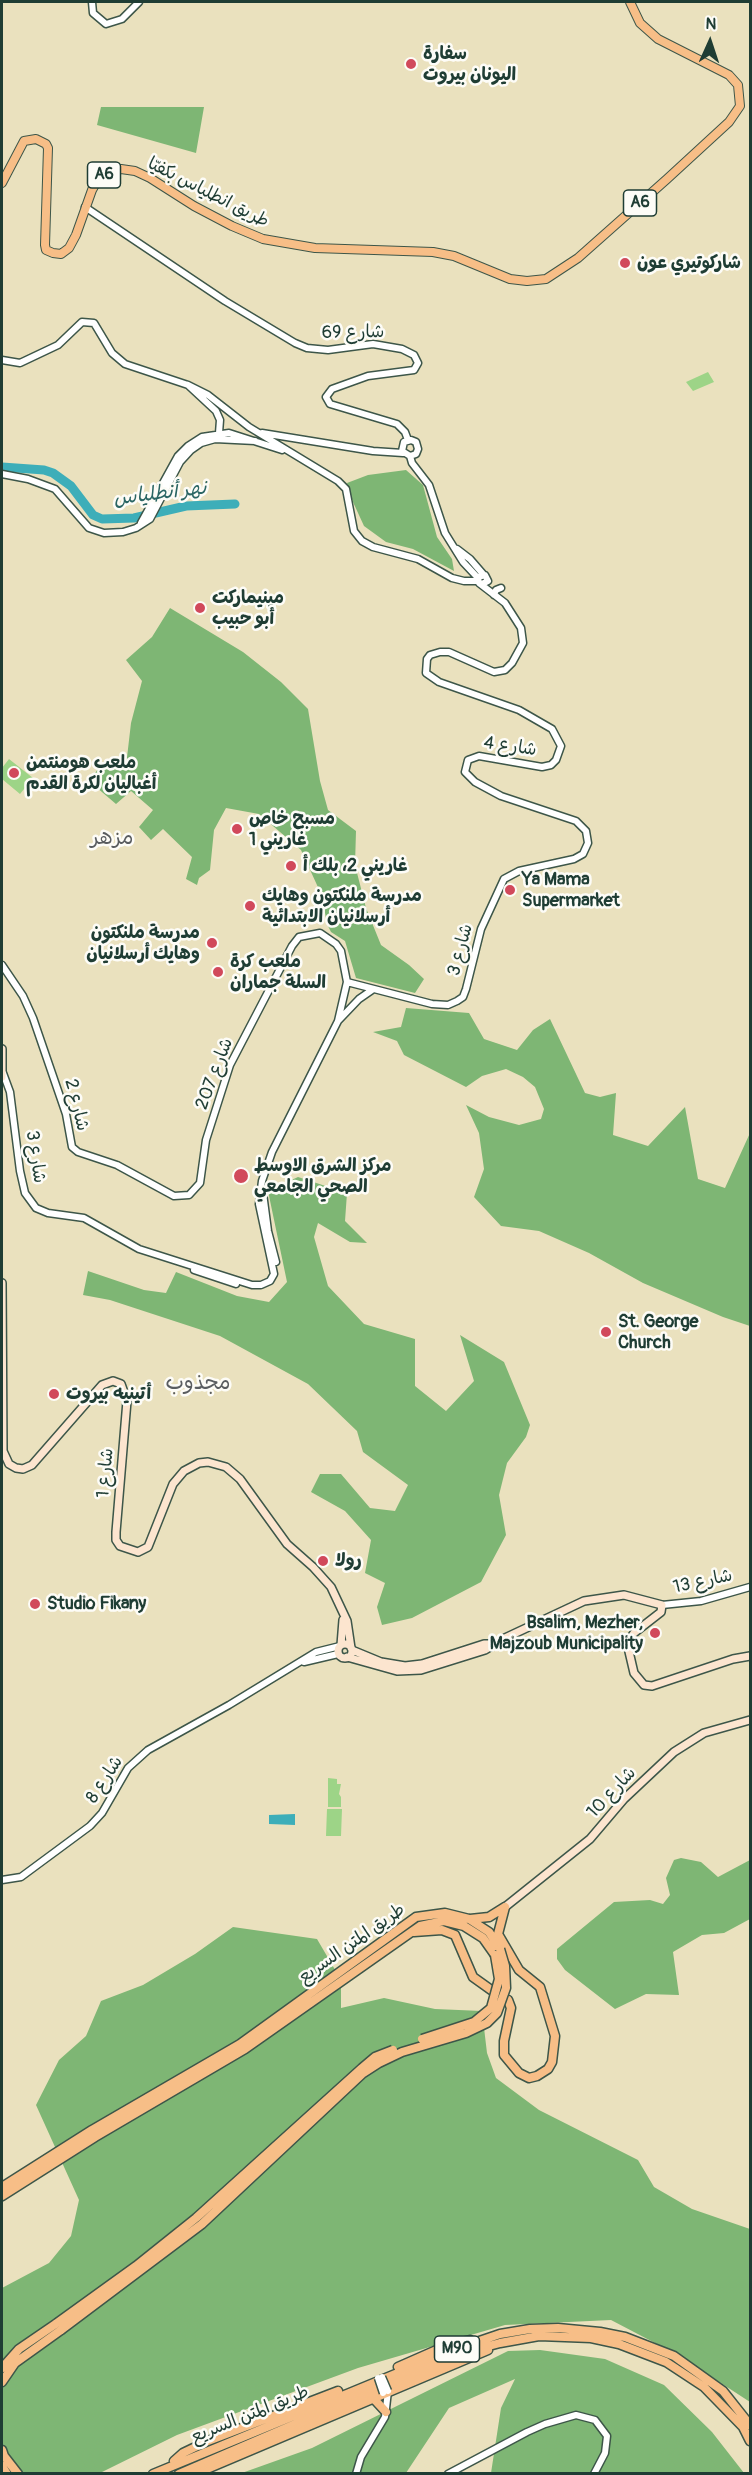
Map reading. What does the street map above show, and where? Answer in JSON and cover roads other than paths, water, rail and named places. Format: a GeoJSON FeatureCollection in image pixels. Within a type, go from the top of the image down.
{"type":"FeatureCollection","features":[{"type":"Feature","properties":{"kind":"highway","name":"طريق انطلياس بكفيّا"},"geometry":{"type":"LineString","coordinates":[[2,183],[24,141],[36,139],[46,144],[48,148],[45,245],[46,250],[53,253],[61,254],[69,248],[98,179],[121,169],[135,171],[150,178],[194,206],[263,239],[315,248],[433,252],[454,256],[510,279],[526,281],[546,279],[578,258],[718,134],[737,114],[740,106],[740,92],[736,82],[717,68],[653,35],[640,22],[630,2]]}},
{"type":"Feature","properties":{"kind":"highway"},"geometry":{"type":"LineString","coordinates":[[469,1919],[489,1917],[506,1906]]}},
{"type":"Feature","properties":{"kind":"highway"},"geometry":{"type":"LineString","coordinates":[[506,1906],[499,1924],[497,1938],[519,1970],[540,1987],[555,2036],[552,2062],[548,2069],[537,2076],[529,2078],[519,2073],[504,2055],[504,2041],[511,2008],[508,2000]]}},
{"type":"Feature","properties":{"kind":"highway","name":"طريق المتن السريع"},"geometry":{"type":"LineString","coordinates":[[2,2187],[92,2130],[240,2043],[416,1917],[438,1913],[469,1919],[497,1938],[499,1979],[495,2001],[487,2012],[474,2022],[375,2057],[196,2218],[15,2362],[2,2382]]}},
{"type":"Feature","properties":{"kind":"highway","name":"طريق المتن السريع"},"geometry":{"type":"LineString","coordinates":[[2,2196],[95,2137],[245,2049],[420,1926],[434,1923],[456,1923],[483,1938],[497,1952]]}},
{"type":"Feature","properties":{"kind":"highway"},"geometry":{"type":"LineString","coordinates":[[408,1933],[442,1930],[456,1935],[473,1977],[494,1992]]}},
{"type":"Feature","properties":{"kind":"highway","name":"طريق المتن السريع"},"geometry":{"type":"LineString","coordinates":[[2,2368],[19,2349],[59,2326]]}},
{"type":"Feature","properties":{"kind":"highway","name":"طريق المتن السريع"},"geometry":{"type":"LineString","coordinates":[[153,2474],[170,2465],[482,2340],[515,2331],[558,2328],[600,2332],[625,2337],[674,2356],[723,2391],[750,2426]]}},
{"type":"Feature","properties":{"kind":"highway","name":"طريق المتن السريع"},"geometry":{"type":"LineString","coordinates":[[179,2474],[474,2350],[539,2336],[591,2338],[644,2352],[666,2362],[704,2387],[743,2427],[750,2441]]}},
{"type":"Feature","properties":{"kind":"highway"},"geometry":{"type":"LineString","coordinates":[[170,2465],[183,2453],[208,2441],[379,2376],[448,2345],[465,2340],[482,2340]]}},
{"type":"Feature","properties":{"kind":"highway"},"geometry":{"type":"LineString","coordinates":[[195,2474],[386,2395],[500,2343]]}},
{"type":"Feature","properties":{"kind":"highway"},"geometry":{"type":"LineString","coordinates":[[374,2399],[386,2412]]}},
{"type":"Feature","properties":{"kind":"highway"},"geometry":{"type":"LineString","coordinates":[[2,2450],[18,2474]]}},
{"type":"Feature","properties":{"kind":"highway"},"geometry":{"type":"LineString","coordinates":[[2,2466],[7,2474]]}},
{"type":"Feature","properties":{"kind":"main road"},"geometry":{"type":"LineString","coordinates":[[2,1049],[2,1077]]}},
{"type":"Feature","properties":{"kind":"main road","name":"شارع 1"},"geometry":{"type":"LineString","coordinates":[[2,1283],[3,1451],[9,1464],[23,1469],[32,1465],[102,1385],[117,1382],[123,1387],[127,1401],[116,1532],[116,1540],[120,1546],[138,1552],[145,1550],[151,1541],[177,1476],[199,1463],[218,1464],[233,1471],[287,1544],[331,1587],[348,1625],[351,1649]]}},
{"type":"Feature","properties":{"kind":"main road"},"geometry":{"type":"LineString","coordinates":[[493,1644],[484,1644],[422,1664],[405,1666],[385,1664],[351,1649],[348,1645],[340,1648],[343,1658],[390,1670],[414,1671],[484,1650],[592,1599],[624,1595],[662,1605],[661,1612],[634,1633],[627,1643],[634,1673],[644,1685],[652,1686],[733,1659],[750,1656]]}},
{"type":"Feature","properties":{"kind":"main road","name":"شارع 1"},"geometry":{"type":"LineString","coordinates":[[340,1648],[343,1614]]}},
{"type":"Feature","properties":{"kind":"main road"},"geometry":{"type":"LineString","coordinates":[[347,1658],[351,1649]]}},
{"type":"Feature","properties":{"kind":"main road","name":"شارع 10"},"geometry":{"type":"LineString","coordinates":[[506,1906],[590,1839],[632,1791],[674,1752],[704,1733],[750,1720]]}},
{"type":"Feature","properties":{"kind":"street"},"geometry":{"type":"LineString","coordinates":[[92,2],[93,14],[106,24],[122,19],[139,2]]}},
{"type":"Feature","properties":{"kind":"street","name":"شارع 69"},"geometry":{"type":"LineString","coordinates":[[85,207],[225,301],[295,343],[320,350],[374,344],[402,349],[414,355],[418,363],[414,370],[368,376],[332,389],[326,397],[330,404],[397,424],[405,432],[408,440]]}},
{"type":"Feature","properties":{"kind":"street"},"geometry":{"type":"LineString","coordinates":[[2,360],[12,363],[26,361],[58,345],[82,322],[90,322],[98,327],[112,353],[125,364],[188,385],[208,395],[258,433],[343,485],[354,531],[372,547],[417,559],[446,575],[468,582],[480,579]]}},
{"type":"Feature","properties":{"kind":"street"},"geometry":{"type":"LineString","coordinates":[[188,385],[216,411],[220,420],[219,433]]}},
{"type":"Feature","properties":{"kind":"street"},"geometry":{"type":"LineString","coordinates":[[2,474],[28,478],[55,489],[85,525],[94,530],[123,532],[136,528],[142,521],[184,450],[202,437],[229,433],[291,453]]}},
{"type":"Feature","properties":{"kind":"street"},"geometry":{"type":"LineString","coordinates":[[258,433],[373,451],[403,453],[410,456],[416,454],[418,447],[416,442],[408,440],[403,444],[403,453]]}},
{"type":"Feature","properties":{"kind":"street"},"geometry":{"type":"LineString","coordinates":[[142,521],[146,523],[152,515],[180,462],[191,450],[201,443],[215,439],[255,441]]}},
{"type":"Feature","properties":{"kind":"street","name":"شارع 4"},"geometry":{"type":"LineString","coordinates":[[410,456],[412,463],[429,485],[442,527],[456,549],[466,555],[480,579],[509,608],[523,635],[521,648],[505,670],[494,672],[460,656],[444,652],[430,655],[425,668],[426,673],[433,680],[503,703],[552,729],[561,746],[560,754],[550,765],[528,766],[479,756],[468,760],[465,772],[475,782],[501,796],[576,821],[586,831],[588,843],[583,854],[574,860],[511,873],[504,879],[494,900]]}},
{"type":"Feature","properties":{"kind":"street"},"geometry":{"type":"LineString","coordinates":[[493,594],[501,588]]}},
{"type":"Feature","properties":{"kind":"street","name":"شارع 3"},"geometry":{"type":"LineString","coordinates":[[347,982],[438,1005],[448,1005],[457,1001],[463,997],[466,989],[477,940],[494,900]]}},
{"type":"Feature","properties":{"kind":"street","name":"شارع 207"},"geometry":{"type":"LineString","coordinates":[[206,1140],[230,1065],[297,938],[311,933],[320,933],[336,944],[341,951],[347,982],[338,1021]]}},
{"type":"Feature","properties":{"kind":"street","name":"شارع 2"},"geometry":{"type":"LineString","coordinates":[[2,965],[23,996],[33,1018],[63,1106],[69,1140],[75,1150],[117,1165],[168,1194],[181,1196],[189,1195],[200,1183],[206,1140]]}},
{"type":"Feature","properties":{"kind":"street"},"geometry":{"type":"LineString","coordinates":[[338,1021],[359,999],[372,990]]}},
{"type":"Feature","properties":{"kind":"street","name":"شارع 3"},"geometry":{"type":"LineString","coordinates":[[2,1070],[10,1092],[20,1171],[25,1193],[32,1205],[48,1213],[84,1218],[139,1250],[172,1260],[208,1276],[258,1289],[275,1281],[277,1270],[264,1209],[262,1182],[272,1152],[338,1021]]}},
{"type":"Feature","properties":{"kind":"street","name":"شارع 13"},"geometry":{"type":"LineString","coordinates":[[662,1605],[701,1601],[750,1587]]}},
{"type":"Feature","properties":{"kind":"street","name":"شارع 8"},"geometry":{"type":"LineString","coordinates":[[2,1880],[21,1877],[90,1826],[102,1813],[128,1768],[148,1750],[320,1650],[340,1648]]}},
{"type":"Feature","properties":{"kind":"street"},"geometry":{"type":"LineString","coordinates":[[356,2474],[361,2457],[386,2412],[386,2395],[379,2376]]}},
{"type":"Feature","properties":{"kind":"street"},"geometry":{"type":"LineString","coordinates":[[448,2474],[495,2447],[536,2428],[576,2415],[595,2420],[607,2436],[605,2453],[594,2474]]}},
{"type":"Feature","properties":{"kind":"water"},"geometry":{"type":"Polygon","coordinates":[[[295,1814],[295,1825],[269,1824],[269,1815],[295,1814]]]}},
{"type":"Feature","properties":{"kind":"waterway","name":"نهر أنطلياس"},"geometry":{"type":"LineString","coordinates":[[2,467],[44,470],[53,473],[71,486],[93,515],[102,519],[134,518],[186,506],[235,504]]}},
{"type":"Feature","properties":{"kind":"place","name":"سفارة اليونان بيروت"},"geometry":{"type":"Point","coordinates":[411,64]}},
{"type":"Feature","properties":{"kind":"place","name":"شاركوتيري عون"},"geometry":{"type":"Point","coordinates":[625,263]}},
{"type":"Feature","properties":{"kind":"place","name":"مينيماركت أبو حبيب"},"geometry":{"type":"Point","coordinates":[200,608]}},
{"type":"Feature","properties":{"kind":"place","name":"ملعب هومنتمن أغباليان لكرة القدم"},"geometry":{"type":"Point","coordinates":[14,773]}},
{"type":"Feature","properties":{"kind":"place","name":"مسبح خاص غاريني 1"},"geometry":{"type":"Point","coordinates":[237,829]}},
{"type":"Feature","properties":{"kind":"place","name":"غاريني 2، بلك أ"},"geometry":{"type":"Point","coordinates":[291,866]}},
{"type":"Feature","properties":{"kind":"place","name":"Ya Mama Supermarket"},"geometry":{"type":"Point","coordinates":[510,890]}},
{"type":"Feature","properties":{"kind":"place","name":"مدرسة ملنكتون وهايك أرسلانيان الابتدائية"},"geometry":{"type":"Point","coordinates":[250,906]}},
{"type":"Feature","properties":{"kind":"place","name":"مدرسة ملنكتون وهايك أرسلانيان"},"geometry":{"type":"Point","coordinates":[212,943]}},
{"type":"Feature","properties":{"kind":"place","name":"ملعب كرة السلة جماران"},"geometry":{"type":"Point","coordinates":[218,972]}},
{"type":"Feature","properties":{"kind":"place","name":"مركز الشرق الاوسط الصحي الجامعي"},"geometry":{"type":"Point","coordinates":[241,1176]}},
{"type":"Feature","properties":{"kind":"place","name":"St. George Church"},"geometry":{"type":"Point","coordinates":[606,1332]}},
{"type":"Feature","properties":{"kind":"place","name":"أتينيه بيروت"},"geometry":{"type":"Point","coordinates":[54,1394]}},
{"type":"Feature","properties":{"kind":"place","name":"رولا"},"geometry":{"type":"Point","coordinates":[323,1561]}},
{"type":"Feature","properties":{"kind":"place","name":"Studio Fikany"},"geometry":{"type":"Point","coordinates":[35,1604]}},
{"type":"Feature","properties":{"kind":"place","name":"Bsalim, Mezher, Majzoub Municipality"},"geometry":{"type":"Point","coordinates":[655,1633]}},
{"type":"Feature","properties":{"kind":"district","name":"مزهر"},"geometry":{"type":"Point","coordinates":[112,839]}},
{"type":"Feature","properties":{"kind":"district","name":"مجذوب"},"geometry":{"type":"Point","coordinates":[198,1384]}}]}
